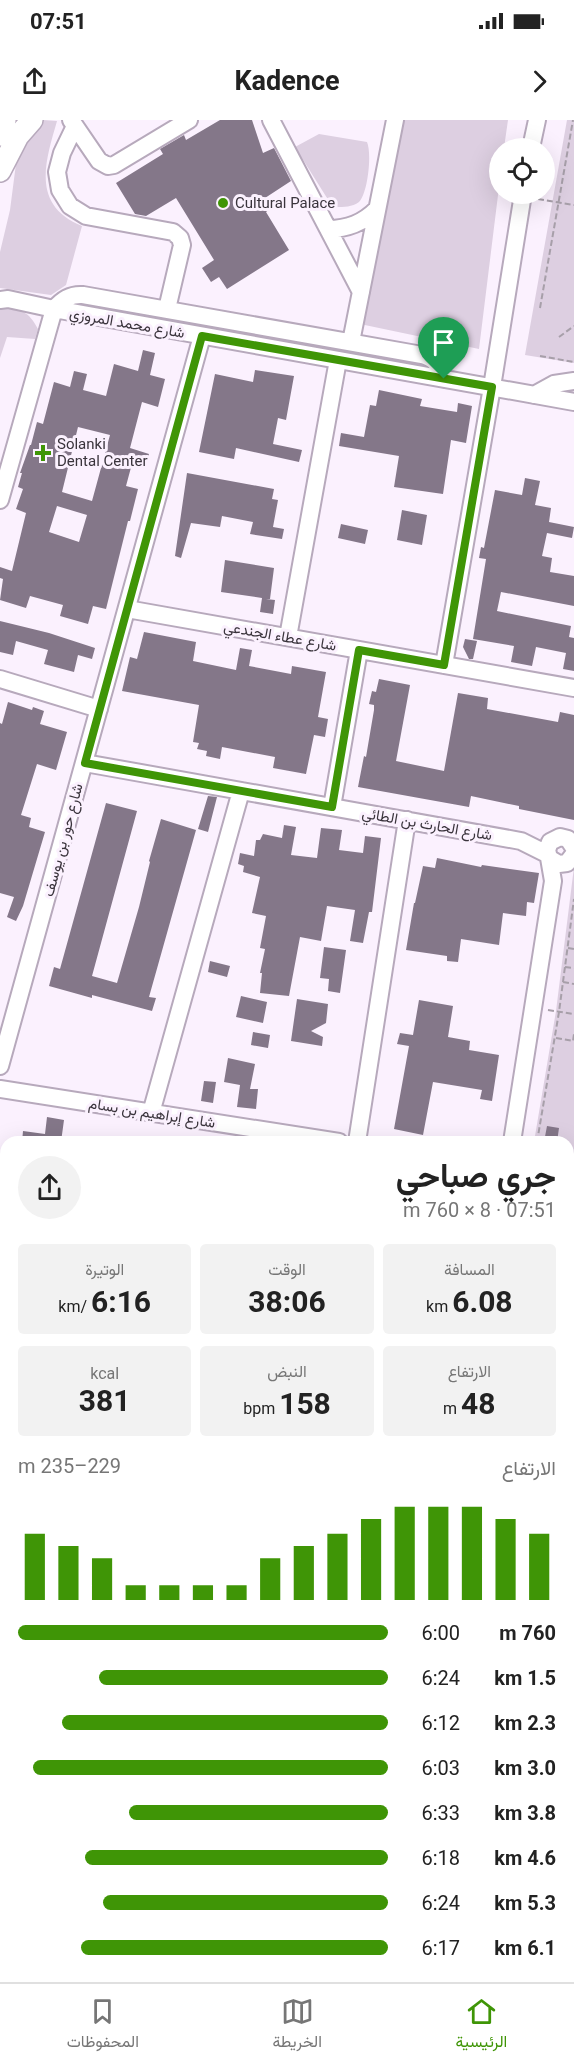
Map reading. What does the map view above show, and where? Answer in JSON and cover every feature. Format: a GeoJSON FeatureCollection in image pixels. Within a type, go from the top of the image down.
{"type":"FeatureCollection","features":[{"type":"Feature","properties":{"kind":"main road"},"geometry":{"type":"LineString","coordinates":[[0,135],[5,120]]}},
{"type":"Feature","properties":{"kind":"main road"},"geometry":{"type":"LineString","coordinates":[[0,171],[18,136],[32,120]]}},
{"type":"Feature","properties":{"kind":"street"},"geometry":{"type":"LineString","coordinates":[[73,123],[99,161],[111,166],[189,120]]}},
{"type":"Feature","properties":{"kind":"street"},"geometry":{"type":"LineString","coordinates":[[271,120],[361,292]]}},
{"type":"Feature","properties":{"kind":"street"},"geometry":{"type":"LineString","coordinates":[[351,342],[395,120]]}},
{"type":"Feature","properties":{"kind":"street"},"geometry":{"type":"LineString","coordinates":[[533,138],[537,120]]}},
{"type":"Feature","properties":{"kind":"street"},"geometry":{"type":"LineString","coordinates":[[73,123],[57,172],[60,190],[70,206],[86,216],[173,232],[180,238],[183,245],[167,309]]}},
{"type":"Feature","properties":{"kind":"street"},"geometry":{"type":"LineString","coordinates":[[444,665],[522,204]]}},
{"type":"Feature","properties":{"kind":"street"},"geometry":{"type":"LineString","coordinates":[[328,229],[355,225],[377,209]]}},
{"type":"Feature","properties":{"kind":"street"},"geometry":{"type":"LineString","coordinates":[[0,500],[54,309],[65,298],[77,294],[426,356],[439,366],[444,379]]}},
{"type":"Feature","properties":{"kind":"street","name":"شارع محمد المروزي"},"geometry":{"type":"LineString","coordinates":[[0,300],[574,402]]}},
{"type":"Feature","properties":{"kind":"street","name":"شارع حور بن يوسف"},"geometry":{"type":"LineString","coordinates":[[0,1066],[202,336]]}},
{"type":"Feature","properties":{"kind":"street"},"geometry":{"type":"LineString","coordinates":[[288,638],[338,360]]}},
{"type":"Feature","properties":{"kind":"street"},"geometry":{"type":"LineString","coordinates":[[534,394],[554,384],[574,381]]}},
{"type":"Feature","properties":{"kind":"street","name":"شارع عطاء الجندعي"},"geometry":{"type":"LineString","coordinates":[[127,609],[574,688]]}},
{"type":"Feature","properties":{"kind":"street"},"geometry":{"type":"LineString","coordinates":[[332,807],[359,650]]}},
{"type":"Feature","properties":{"kind":"street"},"geometry":{"type":"LineString","coordinates":[[0,679],[99,709]]}},
{"type":"Feature","properties":{"kind":"street","name":"شارع الحارث بن الطائي"},"geometry":{"type":"LineString","coordinates":[[85,763],[407,820],[565,851]]}},
{"type":"Feature","properties":{"kind":"street"},"geometry":{"type":"LineString","coordinates":[[151,1113],[242,791]]}},
{"type":"Feature","properties":{"kind":"street"},"geometry":{"type":"LineString","coordinates":[[358,1136],[407,820]]}},
{"type":"Feature","properties":{"kind":"street"},"geometry":{"type":"LineString","coordinates":[[513,1136],[553,881],[565,851]]}},
{"type":"Feature","properties":{"kind":"street","name":"شارع إبراهيم بن بسام"},"geometry":{"type":"LineString","coordinates":[[0,1089],[151,1113],[270,1136]]}},
{"type":"Feature","properties":{"kind":"street"},"geometry":{"type":"LineString","coordinates":[[517,1116],[519,1136]]}},
{"type":"Feature","properties":{"kind":"path"},"geometry":{"type":"LineString","coordinates":[[540,308],[573,120]]}},
{"type":"Feature","properties":{"kind":"path"},"geometry":{"type":"LineString","coordinates":[[555,201],[574,205]]}},
{"type":"Feature","properties":{"kind":"path"},"geometry":{"type":"LineString","coordinates":[[559,337],[574,326]]}},
{"type":"Feature","properties":{"kind":"path"},"geometry":{"type":"LineString","coordinates":[[540,356],[574,362]]}},
{"type":"Feature","properties":{"kind":"path"},"geometry":{"type":"LineString","coordinates":[[538,1136],[559,1012],[574,899]]}},
{"type":"Feature","properties":{"kind":"path"},"geometry":{"type":"LineString","coordinates":[[568,948],[574,949]]}},
{"type":"Feature","properties":{"kind":"path"},"geometry":{"type":"LineString","coordinates":[[565,967],[574,968]]}},
{"type":"Feature","properties":{"kind":"path"},"geometry":{"type":"LineString","coordinates":[[563,982],[574,984]]}},
{"type":"Feature","properties":{"kind":"path"},"geometry":{"type":"LineString","coordinates":[[534,1007],[574,1014]]}},
{"type":"Feature","properties":{"kind":"path"},"geometry":{"type":"LineString","coordinates":[[555,1038],[573,1041],[574,1034]]}},
{"type":"Feature","properties":{"kind":"shaded area"},"geometry":{"type":"Polygon","coordinates":[[[43,120],[57,121],[46,167],[49,195],[55,207],[66,217],[82,226],[66,285],[51,295],[0,288],[0,252],[10,210],[17,156],[31,130],[43,120]]]}},
{"type":"Feature","properties":{"kind":"shaded area"},"geometry":{"type":"Polygon","coordinates":[[[397,120],[508,120],[505,138],[489,138],[489,204],[497,204],[479,349],[360,324],[397,120]]]}},
{"type":"Feature","properties":{"kind":"shaded area"},"geometry":{"type":"Polygon","coordinates":[[[567,120],[574,120],[574,363],[525,355],[552,204],[555,204],[555,187],[567,120]]]}},
{"type":"Feature","properties":{"kind":"shaded area"},"geometry":{"type":"Polygon","coordinates":[[[319,134],[367,142],[369,155],[367,182],[362,197],[356,204],[336,207],[327,198],[295,147],[319,134]]]}},
{"type":"Feature","properties":{"kind":"shaded area"},"geometry":{"type":"Polygon","coordinates":[[[3,307],[24,312],[38,329],[35,339],[7,337],[0,358],[0,309],[3,307]]]}},
{"type":"Feature","properties":{"kind":"shaded area"},"geometry":{"type":"Polygon","coordinates":[[[574,867],[574,1136],[535,1136],[556,1011],[574,867]]]}},
{"type":"Feature","properties":{"kind":"building","name":"Cultural Palace"},"geometry":{"type":"Polygon","coordinates":[[[220,120],[252,120],[263,153],[274,148],[291,181],[265,198],[271,208],[266,212],[289,250],[227,289],[219,277],[211,282],[202,268],[214,260],[176,198],[146,216],[135,214],[116,183],[163,154],[160,149],[184,135],[186,140],[220,120]]]}},
{"type":"Feature","properties":{"kind":"building"},"geometry":{"type":"Polygon","coordinates":[[[143,350],[155,353],[150,375],[165,379],[158,407],[142,402],[130,448],[149,454],[146,464],[133,460],[126,486],[138,489],[106,609],[93,606],[88,624],[60,616],[63,605],[30,596],[26,608],[0,600],[3,579],[0,578],[0,567],[12,571],[26,513],[16,509],[23,489],[18,487],[22,473],[20,473],[37,422],[43,424],[54,382],[70,387],[74,371],[87,374],[83,390],[106,396],[114,364],[138,371],[143,350]],[[78,427],[62,492],[92,501],[110,435],[78,427]],[[57,506],[49,532],[79,542],[87,515],[57,506]]]}},
{"type":"Feature","properties":{"kind":"building"},"geometry":{"type":"Polygon","coordinates":[[[255,370],[294,376],[286,420],[278,418],[273,444],[302,450],[299,462],[236,448],[234,459],[199,452],[215,374],[253,382],[255,370]]]}},
{"type":"Feature","properties":{"kind":"building"},"geometry":{"type":"Polygon","coordinates":[[[379,390],[422,399],[420,406],[457,412],[458,403],[472,406],[466,443],[451,440],[443,494],[394,487],[399,456],[339,446],[341,433],[364,437],[370,405],[376,406],[379,390]]]}},
{"type":"Feature","properties":{"kind":"building"},"geometry":{"type":"Polygon","coordinates":[[[187,473],[274,489],[272,499],[278,500],[273,527],[284,529],[282,539],[250,534],[253,522],[222,516],[220,527],[191,523],[181,558],[175,556],[187,473]]]}},
{"type":"Feature","properties":{"kind":"building"},"geometry":{"type":"Polygon","coordinates":[[[525,478],[540,481],[535,505],[551,508],[549,522],[574,527],[572,538],[547,533],[542,556],[552,558],[550,572],[574,576],[574,606],[501,592],[497,611],[571,626],[569,637],[574,638],[574,671],[563,669],[566,653],[536,647],[532,666],[511,662],[514,646],[473,639],[486,559],[479,558],[481,547],[484,548],[495,490],[522,495],[525,478]]]}},
{"type":"Feature","properties":{"kind":"building"},"geometry":{"type":"Polygon","coordinates":[[[402,510],[427,515],[422,545],[397,540],[402,510]]]}},
{"type":"Feature","properties":{"kind":"building"},"geometry":{"type":"Polygon","coordinates":[[[341,524],[368,530],[365,544],[338,538],[341,524]]]}},
{"type":"Feature","properties":{"kind":"building"},"geometry":{"type":"Polygon","coordinates":[[[225,560],[274,568],[270,599],[266,599],[275,600],[273,614],[260,612],[262,598],[221,592],[225,560]]]}},
{"type":"Feature","properties":{"kind":"building"},"geometry":{"type":"Polygon","coordinates":[[[0,621],[49,633],[95,648],[92,659],[78,655],[74,672],[44,664],[48,650],[16,641],[13,655],[0,652],[0,621]]]}},
{"type":"Feature","properties":{"kind":"building"},"geometry":{"type":"Polygon","coordinates":[[[144,632],[196,642],[193,661],[236,670],[240,648],[252,650],[249,666],[291,674],[292,666],[326,672],[318,717],[328,719],[325,737],[314,735],[306,774],[273,768],[275,757],[222,747],[220,759],[206,756],[207,751],[197,749],[199,743],[193,742],[199,705],[122,691],[130,657],[137,659],[144,632]]]}},
{"type":"Feature","properties":{"kind":"building"},"geometry":{"type":"Polygon","coordinates":[[[465,639],[477,641],[473,659],[469,659],[463,647],[465,639]]]}},
{"type":"Feature","properties":{"kind":"building"},"geometry":{"type":"Polygon","coordinates":[[[379,679],[410,685],[396,761],[444,771],[458,693],[488,698],[487,709],[558,722],[560,712],[574,715],[574,820],[471,796],[469,807],[358,787],[374,710],[374,705],[369,704],[372,691],[376,692],[379,679]]]}},
{"type":"Feature","properties":{"kind":"building"},"geometry":{"type":"Polygon","coordinates":[[[8,702],[32,710],[33,707],[44,711],[40,724],[67,732],[56,770],[37,764],[21,815],[31,818],[29,827],[45,832],[23,906],[16,921],[7,917],[14,897],[0,893],[0,723],[2,724],[8,702]]]}},
{"type":"Feature","properties":{"kind":"building"},"geometry":{"type":"Polygon","coordinates":[[[208,796],[217,797],[208,832],[198,829],[208,796]]]}},
{"type":"Feature","properties":{"kind":"building"},"geometry":{"type":"Polygon","coordinates":[[[106,803],[137,811],[92,976],[117,983],[161,819],[196,830],[149,997],[156,998],[152,1011],[49,986],[54,967],[60,969],[106,803]]]}},
{"type":"Feature","properties":{"kind":"building"},"geometry":{"type":"Polygon","coordinates":[[[284,825],[296,827],[291,855],[317,858],[321,828],[342,830],[339,850],[363,853],[365,836],[381,838],[372,912],[369,912],[363,943],[350,941],[355,910],[327,906],[321,941],[300,937],[289,996],[260,993],[262,973],[260,973],[265,949],[260,948],[266,916],[252,913],[260,877],[243,872],[244,866],[238,864],[240,853],[254,856],[256,840],[260,840],[263,834],[282,838],[284,825]]]}},
{"type":"Feature","properties":{"kind":"building"},"geometry":{"type":"Polygon","coordinates":[[[437,858],[481,867],[482,865],[539,873],[534,903],[527,902],[526,916],[503,913],[499,945],[461,939],[458,962],[447,961],[447,956],[406,950],[423,866],[435,868],[437,858]]]}},
{"type":"Feature","properties":{"kind":"building"},"geometry":{"type":"Polygon","coordinates":[[[324,947],[346,950],[340,993],[328,991],[329,979],[320,978],[324,947]]]}},
{"type":"Feature","properties":{"kind":"building"},"geometry":{"type":"Polygon","coordinates":[[[210,961],[230,966],[227,977],[208,972],[210,961]]]}},
{"type":"Feature","properties":{"kind":"building"},"geometry":{"type":"Polygon","coordinates":[[[241,996],[267,1002],[263,1023],[236,1017],[241,996]]]}},
{"type":"Feature","properties":{"kind":"building"},"geometry":{"type":"Polygon","coordinates":[[[297,999],[328,1004],[326,1023],[311,1031],[323,1037],[322,1046],[291,1041],[297,999]]]}},
{"type":"Feature","properties":{"kind":"building"},"geometry":{"type":"Polygon","coordinates":[[[419,1000],[453,1006],[448,1037],[470,1041],[469,1050],[499,1055],[492,1101],[480,1099],[482,1090],[433,1082],[423,1135],[394,1129],[409,1046],[397,1044],[400,1033],[413,1035],[419,1000]]]}},
{"type":"Feature","properties":{"kind":"building"},"geometry":{"type":"Polygon","coordinates":[[[253,1032],[270,1035],[268,1048],[251,1045],[253,1032]]]}},
{"type":"Feature","properties":{"kind":"building"},"geometry":{"type":"Polygon","coordinates":[[[228,1058],[255,1064],[250,1089],[258,1089],[256,1109],[237,1107],[240,1085],[224,1082],[228,1058]]]}},
{"type":"Feature","properties":{"kind":"building"},"geometry":{"type":"Polygon","coordinates":[[[204,1081],[216,1082],[213,1103],[201,1101],[204,1081]]]}},
{"type":"Feature","properties":{"kind":"building"},"geometry":{"type":"Polygon","coordinates":[[[47,1117],[64,1120],[62,1136],[23,1136],[23,1131],[45,1134],[47,1117]]]}},
{"type":"Feature","properties":{"kind":"building"},"geometry":{"type":"Polygon","coordinates":[[[547,1126],[559,1128],[558,1136],[545,1136],[547,1126]]]}},
{"type":"Feature","properties":{"kind":"place","name":"Cultural Palace"},"geometry":{"type":"Point","coordinates":[223,203]}},
{"type":"Feature","properties":{"kind":"place","name":"Solanki Dental Center"},"geometry":{"type":"Point","coordinates":[43,453]}},
{"type":"Feature","properties":{"kind":"route"},"geometry":{"type":"LineString","coordinates":[[202,336],[444,379],[492,387],[444,665],[359,650],[332,807],[85,763],[202,336]]}}]}
